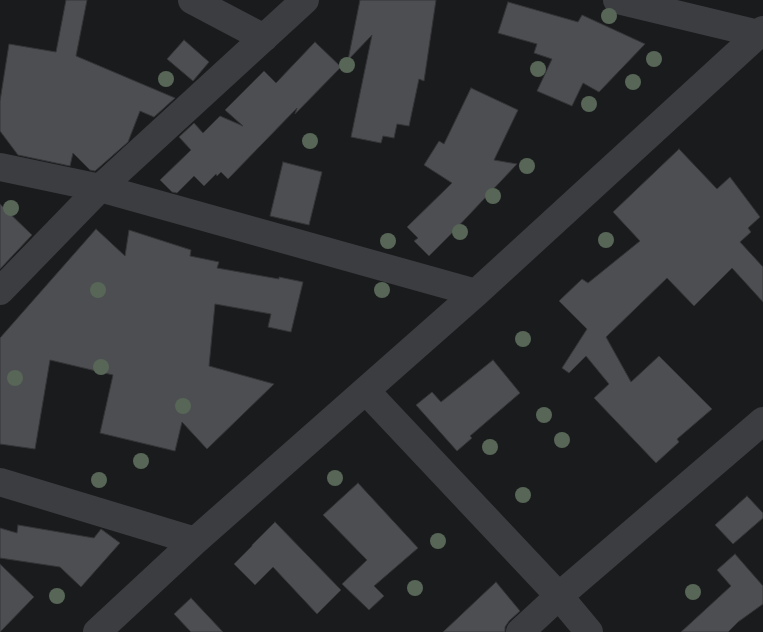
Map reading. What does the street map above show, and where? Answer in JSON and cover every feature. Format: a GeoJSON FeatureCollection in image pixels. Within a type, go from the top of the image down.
{"type":"FeatureCollection","features":[{"type":"Feature","properties":{"kind":"street"},"geometry":{"type":"LineString","coordinates":[[192,0],[264,38]]}},
{"type":"Feature","properties":{"kind":"street"},"geometry":{"type":"LineString","coordinates":[[0,291],[100,188],[305,0]]}},
{"type":"Feature","properties":{"kind":"street"},"geometry":{"type":"LineString","coordinates":[[618,0],[761,32]]}},
{"type":"Feature","properties":{"kind":"street"},"geometry":{"type":"LineString","coordinates":[[97,632],[195,541],[476,293],[761,32]]}},
{"type":"Feature","properties":{"kind":"street"},"geometry":{"type":"LineString","coordinates":[[0,167],[100,188],[476,293]]}},
{"type":"Feature","properties":{"kind":"street"},"geometry":{"type":"LineString","coordinates":[[366,391],[559,596],[588,632]]}},
{"type":"Feature","properties":{"kind":"street"},"geometry":{"type":"LineString","coordinates":[[520,632],[559,596],[763,421]]}},
{"type":"Feature","properties":{"kind":"street"},"geometry":{"type":"LineString","coordinates":[[0,482],[195,541]]}},
{"type":"Feature","properties":{"kind":"building"},"geometry":{"type":"Polygon","coordinates":[[[66,0],[87,0],[76,56],[175,98],[154,117],[140,111],[128,142],[95,171],[90,170],[73,153],[70,166],[18,155],[0,131],[0,101],[9,44],[56,52],[66,0]]]}},
{"type":"Feature","properties":{"kind":"building"},"geometry":{"type":"Polygon","coordinates":[[[360,0],[436,0],[424,81],[419,79],[409,126],[397,124],[394,138],[383,136],[381,143],[351,137],[372,35],[348,60],[360,0]]]}},
{"type":"Feature","properties":{"kind":"building"},"geometry":{"type":"Polygon","coordinates":[[[508,2],[578,22],[582,15],[645,44],[599,92],[583,83],[572,106],[537,91],[552,59],[534,53],[537,44],[498,33],[508,2]]]}},
{"type":"Feature","properties":{"kind":"building"},"geometry":{"type":"Polygon","coordinates":[[[184,40],[209,62],[193,81],[167,59],[184,40]]]}},
{"type":"Feature","properties":{"kind":"building"},"geometry":{"type":"Polygon","coordinates":[[[315,42],[341,67],[295,114],[297,108],[228,179],[221,172],[217,176],[216,174],[204,186],[194,176],[177,193],[172,192],[160,180],[191,150],[179,137],[194,123],[203,133],[220,116],[243,126],[225,110],[264,71],[276,83],[315,42]]]}},
{"type":"Feature","properties":{"kind":"building"},"geometry":{"type":"Polygon","coordinates":[[[471,88],[518,110],[494,160],[517,164],[429,256],[414,241],[418,238],[407,227],[452,183],[424,165],[439,141],[444,144],[471,88]]]}},
{"type":"Feature","properties":{"kind":"building"},"geometry":{"type":"Polygon","coordinates":[[[679,149],[717,189],[730,177],[760,217],[748,228],[751,232],[740,242],[763,267],[763,302],[732,268],[694,306],[667,278],[606,337],[631,382],[659,356],[712,409],[677,439],[679,442],[656,463],[594,398],[609,384],[586,356],[569,373],[562,368],[587,329],[559,301],[582,279],[588,283],[640,241],[613,212],[679,149]]]}},
{"type":"Feature","properties":{"kind":"building"},"geometry":{"type":"Polygon","coordinates":[[[283,162],[322,172],[309,225],[270,216],[283,162]]]}},
{"type":"Feature","properties":{"kind":"building"},"geometry":{"type":"Polygon","coordinates":[[[0,204],[32,235],[0,269],[0,204]]]}},
{"type":"Feature","properties":{"kind":"building"},"geometry":{"type":"Polygon","coordinates":[[[96,229],[125,256],[129,230],[191,250],[190,256],[219,262],[217,268],[303,282],[291,332],[268,327],[271,314],[215,304],[209,366],[274,384],[207,449],[182,422],[175,451],[100,433],[113,375],[50,360],[35,449],[0,444],[0,338],[96,229]]]}},
{"type":"Feature","properties":{"kind":"building"},"geometry":{"type":"Polygon","coordinates":[[[493,360],[520,393],[470,436],[472,438],[457,451],[416,405],[432,392],[441,402],[493,360]]]}},
{"type":"Feature","properties":{"kind":"building"},"geometry":{"type":"Polygon","coordinates":[[[358,483],[418,548],[374,586],[384,596],[369,610],[342,584],[367,560],[323,515],[358,483]]]}},
{"type":"Feature","properties":{"kind":"building"},"geometry":{"type":"Polygon","coordinates":[[[747,496],[763,513],[763,518],[733,544],[715,525],[747,496]]]}},
{"type":"Feature","properties":{"kind":"building"},"geometry":{"type":"Polygon","coordinates":[[[275,522],[341,590],[317,614],[273,567],[255,585],[234,564],[275,522]]]}},
{"type":"Feature","properties":{"kind":"building"},"geometry":{"type":"Polygon","coordinates":[[[18,525],[94,538],[101,529],[120,543],[81,587],[60,567],[0,558],[0,528],[17,533],[18,525]]]}},
{"type":"Feature","properties":{"kind":"building"},"geometry":{"type":"Polygon","coordinates":[[[735,554],[763,586],[763,604],[738,622],[728,632],[681,632],[731,586],[717,570],[735,554]]]}},
{"type":"Feature","properties":{"kind":"building"},"geometry":{"type":"Polygon","coordinates":[[[0,564],[34,597],[0,632],[0,564]]]}},
{"type":"Feature","properties":{"kind":"building"},"geometry":{"type":"Polygon","coordinates":[[[496,582],[520,611],[509,621],[505,627],[505,632],[443,632],[496,582]]]}},
{"type":"Feature","properties":{"kind":"building"},"geometry":{"type":"Polygon","coordinates":[[[191,598],[223,632],[191,632],[174,614],[191,598]]]}}]}
